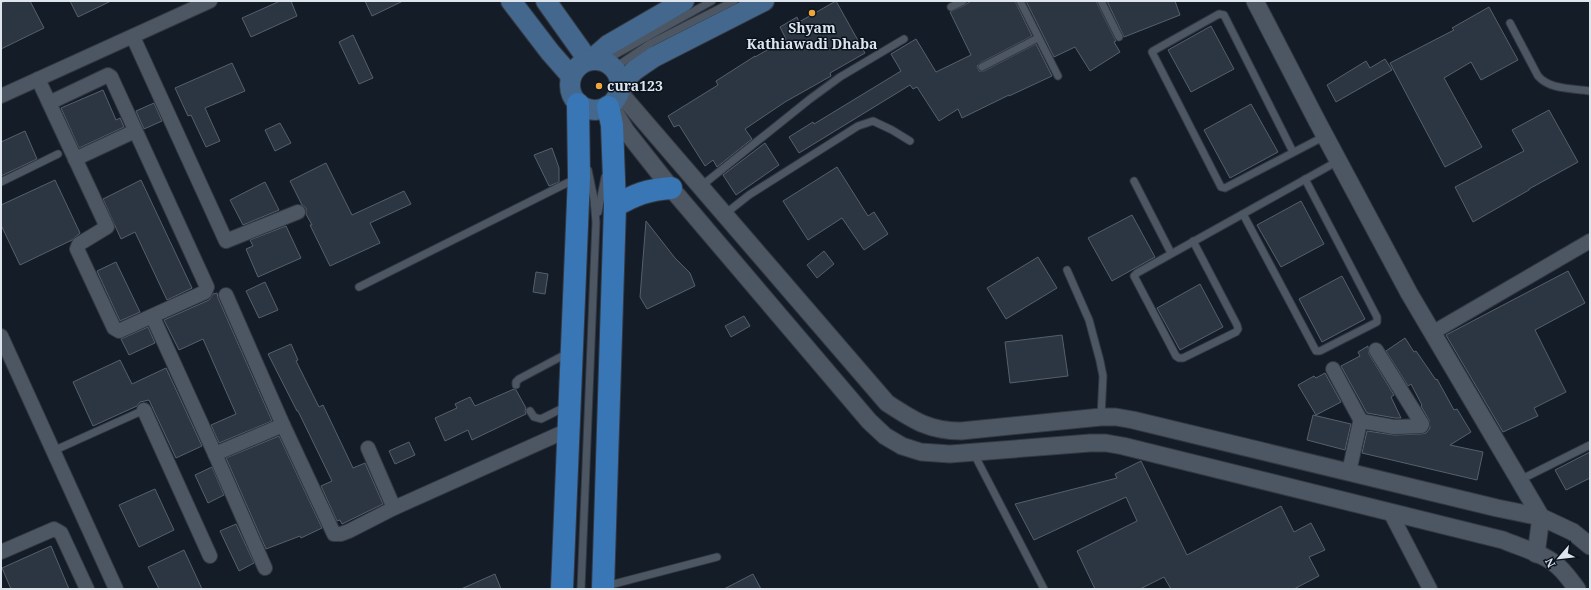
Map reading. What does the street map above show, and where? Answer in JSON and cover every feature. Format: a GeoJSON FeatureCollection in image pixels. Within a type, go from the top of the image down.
{"type":"FeatureCollection","features":[{"type":"Feature","properties":{"kind":"main road"},"geometry":{"type":"LineString","coordinates":[[511,1],[550,52],[571,76]]}},
{"type":"Feature","properties":{"kind":"main road"},"geometry":{"type":"LineString","coordinates":[[546,1],[607,79]]}},
{"type":"Feature","properties":{"kind":"main road"},"geometry":{"type":"LineString","coordinates":[[604,588],[615,206],[613,134],[607,79],[608,45],[684,1]]}},
{"type":"Feature","properties":{"kind":"main road"},"geometry":{"type":"LineString","coordinates":[[607,79],[593,110],[578,104],[573,97],[570,89],[571,76],[577,66],[607,79],[635,70],[654,57],[764,1]]}},
{"type":"Feature","properties":{"kind":"main road"},"geometry":{"type":"LineString","coordinates":[[562,589],[579,177],[578,104]]}},
{"type":"Feature","properties":{"kind":"main road"},"geometry":{"type":"LineString","coordinates":[[615,206],[632,196],[649,190],[671,188]]}},
{"type":"Feature","properties":{"kind":"street"},"geometry":{"type":"LineString","coordinates":[[1,96],[210,1]]}},
{"type":"Feature","properties":{"kind":"street"},"geometry":{"type":"LineString","coordinates":[[1255,1],[1338,161],[1409,293],[1541,517],[1536,554]]}},
{"type":"Feature","properties":{"kind":"street"},"geometry":{"type":"LineString","coordinates":[[133,37],[226,241],[298,212]]}},
{"type":"Feature","properties":{"kind":"street"},"geometry":{"type":"LineString","coordinates":[[38,79],[49,103],[75,159],[107,227],[79,244],[77,249],[114,328],[119,331],[205,292],[207,287],[110,75],[49,103]]}},
{"type":"Feature","properties":{"kind":"street"},"geometry":{"type":"LineString","coordinates":[[607,79],[887,403],[907,417],[925,426],[948,431],[961,431],[1101,417],[1116,417],[1133,420],[1497,508],[1541,517],[1573,532],[1590,546]]}},
{"type":"Feature","properties":{"kind":"street"},"geometry":{"type":"LineString","coordinates":[[607,79],[626,131],[671,188],[869,421],[886,436],[902,446],[921,452],[950,454],[1090,443],[1106,443],[1123,446],[1503,540],[1555,563],[1566,574],[1577,589]]}},
{"type":"Feature","properties":{"kind":"street"},"geometry":{"type":"LineString","coordinates":[[75,159],[135,131]]}},
{"type":"Feature","properties":{"kind":"street"},"geometry":{"type":"LineString","coordinates":[[1432,333],[1590,242]]}},
{"type":"Feature","properties":{"kind":"street"},"geometry":{"type":"LineString","coordinates":[[731,258],[749,244]]}},
{"type":"Feature","properties":{"kind":"street"},"geometry":{"type":"LineString","coordinates":[[226,295],[283,425],[334,534],[341,534],[394,508],[568,430]]}},
{"type":"Feature","properties":{"kind":"street"},"geometry":{"type":"LineString","coordinates":[[155,322],[265,568]]}},
{"type":"Feature","properties":{"kind":"street"},"geometry":{"type":"LineString","coordinates":[[1,336],[116,589]]}},
{"type":"Feature","properties":{"kind":"street"},"geometry":{"type":"LineString","coordinates":[[1361,421],[1394,427],[1421,426],[1422,424],[1376,350]]}},
{"type":"Feature","properties":{"kind":"street"},"geometry":{"type":"LineString","coordinates":[[1333,369],[1361,421],[1349,472]]}},
{"type":"Feature","properties":{"kind":"street"},"geometry":{"type":"LineString","coordinates":[[144,410],[210,556]]}},
{"type":"Feature","properties":{"kind":"street"},"geometry":{"type":"LineString","coordinates":[[215,454],[283,425]]}},
{"type":"Feature","properties":{"kind":"street"},"geometry":{"type":"LineString","coordinates":[[368,448],[394,508]]}},
{"type":"Feature","properties":{"kind":"street"},"geometry":{"type":"LineString","coordinates":[[1390,512],[1430,589]]}},
{"type":"Feature","properties":{"kind":"street"},"geometry":{"type":"LineString","coordinates":[[1,552],[54,529],[61,533],[87,589]]}},
{"type":"Feature","properties":{"kind":"lane"},"geometry":{"type":"LineString","coordinates":[[607,79],[712,1]]}},
{"type":"Feature","properties":{"kind":"lane"},"geometry":{"type":"LineString","coordinates":[[607,79],[652,43],[734,1]]}},
{"type":"Feature","properties":{"kind":"lane"},"geometry":{"type":"LineString","coordinates":[[951,7],[963,1]]}},
{"type":"Feature","properties":{"kind":"lane"},"geometry":{"type":"LineString","coordinates":[[1020,1],[1058,76]]}},
{"type":"Feature","properties":{"kind":"lane"},"geometry":{"type":"LineString","coordinates":[[1101,1],[1119,37]]}},
{"type":"Feature","properties":{"kind":"lane"},"geometry":{"type":"LineString","coordinates":[[1294,152],[1224,15],[1219,14],[1152,51],[1221,187],[1225,188],[1325,136]]}},
{"type":"Feature","properties":{"kind":"lane"},"geometry":{"type":"LineString","coordinates":[[1510,23],[1538,76],[1543,82],[1551,86],[1590,91]]}},
{"type":"Feature","properties":{"kind":"lane"},"geometry":{"type":"LineString","coordinates":[[700,187],[810,99],[840,77],[904,38]]}},
{"type":"Feature","properties":{"kind":"lane"},"geometry":{"type":"LineString","coordinates":[[982,67],[1038,38]]}},
{"type":"Feature","properties":{"kind":"lane"},"geometry":{"type":"LineString","coordinates":[[724,214],[858,126],[873,121],[910,141]]}},
{"type":"Feature","properties":{"kind":"lane"},"geometry":{"type":"LineString","coordinates":[[596,222],[613,134]]}},
{"type":"Feature","properties":{"kind":"lane"},"geometry":{"type":"LineString","coordinates":[[579,140],[594,199],[596,222],[581,589]]}},
{"type":"Feature","properties":{"kind":"lane"},"geometry":{"type":"LineString","coordinates":[[1,182],[58,154]]}},
{"type":"Feature","properties":{"kind":"lane"},"geometry":{"type":"LineString","coordinates":[[1193,241],[1238,329],[1236,332],[1183,358],[1176,356],[1134,276],[1171,253],[1338,161]]}},
{"type":"Feature","properties":{"kind":"lane"},"geometry":{"type":"LineString","coordinates":[[359,287],[579,177]]}},
{"type":"Feature","properties":{"kind":"lane"},"geometry":{"type":"LineString","coordinates":[[1243,214],[1316,351],[1320,351],[1377,322],[1378,317],[1305,179]]}},
{"type":"Feature","properties":{"kind":"lane"},"geometry":{"type":"LineString","coordinates":[[1134,182],[1171,253]]}},
{"type":"Feature","properties":{"kind":"lane"},"geometry":{"type":"LineString","coordinates":[[1067,270],[1089,320],[1100,361],[1103,376],[1101,417]]}},
{"type":"Feature","properties":{"kind":"lane"},"geometry":{"type":"LineString","coordinates":[[516,384],[519,379],[571,352]]}},
{"type":"Feature","properties":{"kind":"lane"},"geometry":{"type":"LineString","coordinates":[[530,411],[534,417],[541,419],[569,406]]}},
{"type":"Feature","properties":{"kind":"lane"},"geometry":{"type":"LineString","coordinates":[[53,451],[144,410]]}},
{"type":"Feature","properties":{"kind":"lane"},"geometry":{"type":"LineString","coordinates":[[1519,480],[1590,445]]}},
{"type":"Feature","properties":{"kind":"lane"},"geometry":{"type":"LineString","coordinates":[[973,452],[1044,589]]}},
{"type":"Feature","properties":{"kind":"lane"},"geometry":{"type":"LineString","coordinates":[[604,588],[717,557]]}},
{"type":"Feature","properties":{"kind":"building"},"geometry":{"type":"Polygon","coordinates":[[[6,1],[30,1],[44,28],[1,49],[1,3],[6,1]]]}},
{"type":"Feature","properties":{"kind":"building"},"geometry":{"type":"Polygon","coordinates":[[[70,1],[111,1],[78,17],[70,1]]]}},
{"type":"Feature","properties":{"kind":"building"},"geometry":{"type":"Polygon","coordinates":[[[280,1],[291,1],[297,16],[251,37],[242,18],[280,1]]]}},
{"type":"Feature","properties":{"kind":"building"},"geometry":{"type":"Polygon","coordinates":[[[365,1],[403,1],[372,16],[365,1]]]}},
{"type":"Feature","properties":{"kind":"building"},"geometry":{"type":"Polygon","coordinates":[[[836,1],[865,53],[830,73],[831,76],[785,102],[745,129],[752,139],[717,167],[713,160],[705,166],[679,125],[674,127],[668,116],[718,85],[716,81],[755,56],[786,39],[780,27],[797,17],[799,22],[836,1]]]}},
{"type":"Feature","properties":{"kind":"building"},"geometry":{"type":"Polygon","coordinates":[[[971,1],[1015,1],[1032,36],[980,63],[977,66],[979,71],[984,71],[1036,44],[1052,76],[962,118],[958,109],[939,121],[917,87],[913,89],[910,85],[799,153],[789,137],[813,122],[814,124],[901,71],[891,54],[916,39],[936,72],[971,55],[950,12],[971,1]]]}},
{"type":"Feature","properties":{"kind":"building"},"geometry":{"type":"Polygon","coordinates":[[[1026,1],[1096,1],[1120,52],[1090,71],[1075,47],[1054,57],[1026,1]]]}},
{"type":"Feature","properties":{"kind":"building"},"geometry":{"type":"Polygon","coordinates":[[[1107,1],[1175,1],[1180,15],[1124,37],[1107,1]]]}},
{"type":"Feature","properties":{"kind":"building"},"geometry":{"type":"Polygon","coordinates":[[[1489,7],[1518,60],[1481,80],[1471,62],[1444,78],[1482,147],[1445,167],[1390,63],[1454,30],[1452,28],[1489,7]]]}},
{"type":"Feature","properties":{"kind":"building"},"geometry":{"type":"Polygon","coordinates":[[[1211,26],[1234,69],[1191,92],[1168,50],[1211,26]]]}},
{"type":"Feature","properties":{"kind":"building"},"geometry":{"type":"Polygon","coordinates":[[[353,35],[373,78],[359,84],[339,42],[353,35]]]}},
{"type":"Feature","properties":{"kind":"building"},"geometry":{"type":"Polygon","coordinates":[[[1385,59],[1392,70],[1336,102],[1327,85],[1366,61],[1370,68],[1385,59]]]}},
{"type":"Feature","properties":{"kind":"building"},"geometry":{"type":"Polygon","coordinates":[[[232,63],[245,91],[205,108],[220,141],[206,147],[191,115],[188,116],[175,88],[232,63]]]}},
{"type":"Feature","properties":{"kind":"building"},"geometry":{"type":"Polygon","coordinates":[[[103,90],[116,120],[120,118],[124,127],[79,148],[61,108],[103,90]]]}},
{"type":"Feature","properties":{"kind":"building"},"geometry":{"type":"Polygon","coordinates":[[[154,103],[162,121],[144,129],[136,111],[154,103]]]}},
{"type":"Feature","properties":{"kind":"building"},"geometry":{"type":"Polygon","coordinates":[[[1251,104],[1278,152],[1230,178],[1204,130],[1251,104]]]}},
{"type":"Feature","properties":{"kind":"building"},"geometry":{"type":"Polygon","coordinates":[[[1549,110],[1578,162],[1473,222],[1455,187],[1524,151],[1512,130],[1549,110]]]}},
{"type":"Feature","properties":{"kind":"building"},"geometry":{"type":"Polygon","coordinates":[[[280,123],[291,143],[275,151],[265,130],[280,123]]]}},
{"type":"Feature","properties":{"kind":"building"},"geometry":{"type":"Polygon","coordinates":[[[25,131],[37,159],[1,176],[1,142],[25,131]]]}},
{"type":"Feature","properties":{"kind":"building"},"geometry":{"type":"Polygon","coordinates":[[[765,143],[779,165],[736,195],[723,175],[765,143]]]}},
{"type":"Feature","properties":{"kind":"building"},"geometry":{"type":"Polygon","coordinates":[[[552,148],[559,168],[559,182],[549,186],[534,155],[552,148]]]}},
{"type":"Feature","properties":{"kind":"building"},"geometry":{"type":"Polygon","coordinates":[[[326,163],[352,215],[404,191],[411,204],[370,223],[380,243],[330,266],[310,225],[312,225],[306,214],[306,208],[302,205],[290,181],[326,163]]]}},
{"type":"Feature","properties":{"kind":"building"},"geometry":{"type":"Polygon","coordinates":[[[837,167],[868,216],[874,212],[888,234],[864,250],[842,218],[808,240],[783,201],[837,167]]]}},
{"type":"Feature","properties":{"kind":"building"},"geometry":{"type":"Polygon","coordinates":[[[55,180],[80,233],[72,240],[20,265],[1,225],[1,205],[55,180]]]}},
{"type":"Feature","properties":{"kind":"building"},"geometry":{"type":"Polygon","coordinates":[[[141,180],[192,288],[167,300],[135,232],[121,239],[103,199],[141,180]]]}},
{"type":"Feature","properties":{"kind":"building"},"geometry":{"type":"Polygon","coordinates":[[[265,182],[279,210],[243,225],[230,200],[265,182]]]}},
{"type":"Feature","properties":{"kind":"building"},"geometry":{"type":"Polygon","coordinates":[[[1301,201],[1324,244],[1281,267],[1257,225],[1301,201]]]}},
{"type":"Feature","properties":{"kind":"building"},"geometry":{"type":"Polygon","coordinates":[[[1132,215],[1155,257],[1112,281],[1088,238],[1132,215]]]}},
{"type":"Feature","properties":{"kind":"building"},"geometry":{"type":"Polygon","coordinates":[[[646,221],[675,258],[690,273],[695,286],[647,309],[640,297],[646,221]]]}},
{"type":"Feature","properties":{"kind":"building"},"geometry":{"type":"Polygon","coordinates":[[[286,226],[301,258],[258,277],[246,249],[253,246],[250,240],[286,226]]]}},
{"type":"Feature","properties":{"kind":"building"},"geometry":{"type":"Polygon","coordinates":[[[824,251],[834,264],[817,278],[807,265],[824,251]]]}},
{"type":"Feature","properties":{"kind":"building"},"geometry":{"type":"Polygon","coordinates":[[[1038,257],[1057,288],[1006,319],[987,288],[1038,257]]]}},
{"type":"Feature","properties":{"kind":"building"},"geometry":{"type":"Polygon","coordinates":[[[116,262],[140,312],[120,321],[97,271],[116,262]]]}},
{"type":"Feature","properties":{"kind":"building"},"geometry":{"type":"Polygon","coordinates":[[[1568,271],[1585,303],[1535,330],[1566,392],[1534,408],[1538,416],[1503,432],[1446,335],[1568,271]]]}},
{"type":"Feature","properties":{"kind":"building"},"geometry":{"type":"Polygon","coordinates":[[[536,272],[548,274],[545,294],[533,292],[536,272]]]}},
{"type":"Feature","properties":{"kind":"building"},"geometry":{"type":"Polygon","coordinates":[[[1342,276],[1365,319],[1322,342],[1299,299],[1342,276]]]}},
{"type":"Feature","properties":{"kind":"building"},"geometry":{"type":"Polygon","coordinates":[[[265,282],[278,310],[259,318],[246,291],[265,282]]]}},
{"type":"Feature","properties":{"kind":"building"},"geometry":{"type":"Polygon","coordinates":[[[1200,284],[1223,327],[1180,350],[1157,308],[1200,284]]]}},
{"type":"Feature","properties":{"kind":"building"},"geometry":{"type":"Polygon","coordinates":[[[217,293],[272,421],[219,443],[211,425],[236,414],[203,339],[179,350],[164,320],[209,300],[213,294],[217,293]]]}},
{"type":"Feature","properties":{"kind":"building"},"geometry":{"type":"Polygon","coordinates":[[[744,316],[750,326],[731,337],[725,326],[744,316]]]}},
{"type":"Feature","properties":{"kind":"building"},"geometry":{"type":"Polygon","coordinates":[[[148,327],[155,343],[129,355],[121,339],[148,327]]]}},
{"type":"Feature","properties":{"kind":"building"},"geometry":{"type":"Polygon","coordinates":[[[1062,335],[1068,376],[1010,383],[1005,342],[1062,335]]]}},
{"type":"Feature","properties":{"kind":"building"},"geometry":{"type":"Polygon","coordinates":[[[1405,338],[1414,352],[1416,351],[1436,380],[1437,379],[1454,410],[1457,409],[1471,432],[1450,445],[1483,452],[1477,480],[1362,453],[1367,431],[1394,435],[1421,434],[1426,433],[1430,428],[1429,420],[1411,384],[1408,386],[1386,351],[1405,338]]]}},
{"type":"Feature","properties":{"kind":"building"},"geometry":{"type":"Polygon","coordinates":[[[291,344],[298,360],[296,361],[319,407],[323,405],[353,468],[365,463],[383,504],[342,524],[340,520],[337,521],[321,486],[332,481],[268,354],[291,344]]]}},
{"type":"Feature","properties":{"kind":"building"},"geometry":{"type":"Polygon","coordinates":[[[1368,346],[1369,354],[1394,395],[1391,397],[1401,418],[1367,413],[1341,366],[1360,356],[1358,352],[1368,346]]]}},
{"type":"Feature","properties":{"kind":"building"},"geometry":{"type":"Polygon","coordinates":[[[120,360],[132,384],[166,368],[202,446],[176,458],[149,400],[140,402],[137,406],[93,426],[73,382],[120,360]]]}},
{"type":"Feature","properties":{"kind":"building"},"geometry":{"type":"Polygon","coordinates":[[[1325,373],[1341,402],[1316,415],[1298,385],[1314,376],[1316,378],[1325,373]]]}},
{"type":"Feature","properties":{"kind":"building"},"geometry":{"type":"Polygon","coordinates":[[[514,389],[526,408],[526,414],[472,440],[468,430],[445,441],[435,418],[457,408],[455,404],[470,397],[475,406],[514,389]]]}},
{"type":"Feature","properties":{"kind":"building"},"geometry":{"type":"Polygon","coordinates":[[[1313,415],[1351,424],[1345,450],[1307,440],[1313,415]]]}},
{"type":"Feature","properties":{"kind":"building"},"geometry":{"type":"Polygon","coordinates":[[[279,436],[322,528],[301,538],[300,536],[266,549],[226,458],[279,436]]]}},
{"type":"Feature","properties":{"kind":"building"},"geometry":{"type":"Polygon","coordinates":[[[409,442],[415,455],[395,464],[389,451],[409,442]]]}},
{"type":"Feature","properties":{"kind":"building"},"geometry":{"type":"Polygon","coordinates":[[[1590,452],[1590,478],[1566,490],[1555,470],[1590,452]]]}},
{"type":"Feature","properties":{"kind":"building"},"geometry":{"type":"Polygon","coordinates":[[[1141,461],[1187,555],[1281,506],[1294,532],[1311,523],[1325,550],[1309,557],[1319,576],[1294,589],[1171,589],[1164,577],[1140,589],[1095,589],[1077,551],[1137,521],[1126,497],[1034,540],[1015,504],[1117,478],[1115,474],[1141,461]]]}},
{"type":"Feature","properties":{"kind":"building"},"geometry":{"type":"Polygon","coordinates":[[[212,467],[224,495],[208,503],[195,475],[212,467]]]}},
{"type":"Feature","properties":{"kind":"building"},"geometry":{"type":"Polygon","coordinates":[[[155,489],[174,530],[139,547],[119,505],[155,489]]]}},
{"type":"Feature","properties":{"kind":"building"},"geometry":{"type":"Polygon","coordinates":[[[236,524],[254,563],[239,571],[220,531],[236,524]]]}},
{"type":"Feature","properties":{"kind":"building"},"geometry":{"type":"Polygon","coordinates":[[[51,546],[69,589],[11,589],[2,568],[51,546]]]}},
{"type":"Feature","properties":{"kind":"building"},"geometry":{"type":"Polygon","coordinates":[[[184,550],[202,589],[159,589],[148,567],[184,550]]]}},
{"type":"Feature","properties":{"kind":"building"},"geometry":{"type":"Polygon","coordinates":[[[495,574],[501,589],[461,589],[495,574]]]}},
{"type":"Feature","properties":{"kind":"building"},"geometry":{"type":"Polygon","coordinates":[[[753,574],[761,589],[724,589],[753,574]]]}},
{"type":"Feature","properties":{"kind":"place","name":"Shyam Kathiawadi Dhaba"},"geometry":{"type":"Point","coordinates":[812,13]}},
{"type":"Feature","properties":{"kind":"place","name":"cura123"},"geometry":{"type":"Point","coordinates":[599,86]}}]}
